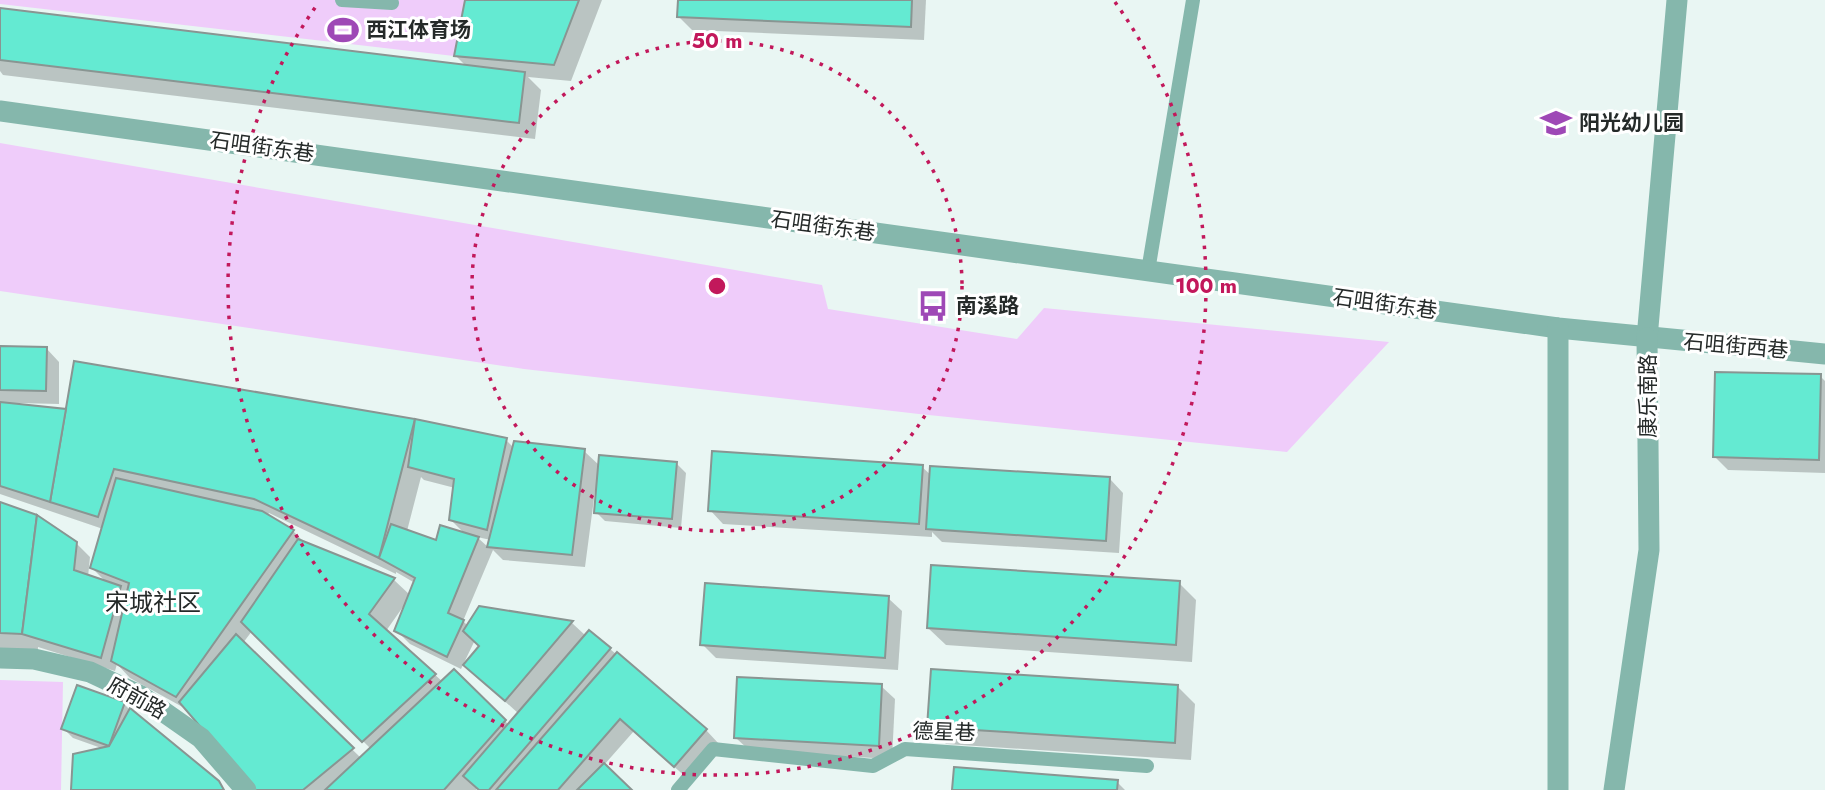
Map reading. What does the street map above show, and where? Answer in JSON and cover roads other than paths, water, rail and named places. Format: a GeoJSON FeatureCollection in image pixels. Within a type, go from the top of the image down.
{"type":"FeatureCollection","features":[{"type":"Feature","properties":{"kind":"street","name":"康乐南路"},"geometry":{"type":"LineString","coordinates":[[1614,790],[1648,550],[1647,338],[1676,0]]}},
{"type":"Feature","properties":{"kind":"street","name":"石咀街东巷"},"geometry":{"type":"LineString","coordinates":[[0,111],[1558,328],[1647,338]]}},
{"type":"Feature","properties":{"kind":"street"},"geometry":{"type":"LineString","coordinates":[[1558,328],[1558,790]]}},
{"type":"Feature","properties":{"kind":"street","name":"石咀街西巷"},"geometry":{"type":"LineString","coordinates":[[1647,338],[1825,354]]}},
{"type":"Feature","properties":{"kind":"street","name":"府前路"},"geometry":{"type":"LineString","coordinates":[[0,658],[34,659],[90,672],[141,696],[201,738],[246,790]]}},
{"type":"Feature","properties":{"kind":"lane"},"geometry":{"type":"LineString","coordinates":[[342,0],[391,3]]}},
{"type":"Feature","properties":{"kind":"lane"},"geometry":{"type":"LineString","coordinates":[[1148,271],[1193,0]]}},
{"type":"Feature","properties":{"kind":"lane","name":"德星巷"},"geometry":{"type":"LineString","coordinates":[[678,790],[713,749],[873,766],[905,750],[1147,766]]}},
{"type":"Feature","properties":{"kind":"place","name":"西江体育场"},"geometry":{"type":"Point","coordinates":[343,30]}},
{"type":"Feature","properties":{"kind":"place","name":"阳光幼儿园"},"geometry":{"type":"Point","coordinates":[1556,123]}},
{"type":"Feature","properties":{"kind":"place","name":"南溪路"},"geometry":{"type":"Point","coordinates":[933,306]}},
{"type":"Feature","properties":{"kind":"district","name":"宋城社区"},"geometry":{"type":"Point","coordinates":[153,603]}}]}
